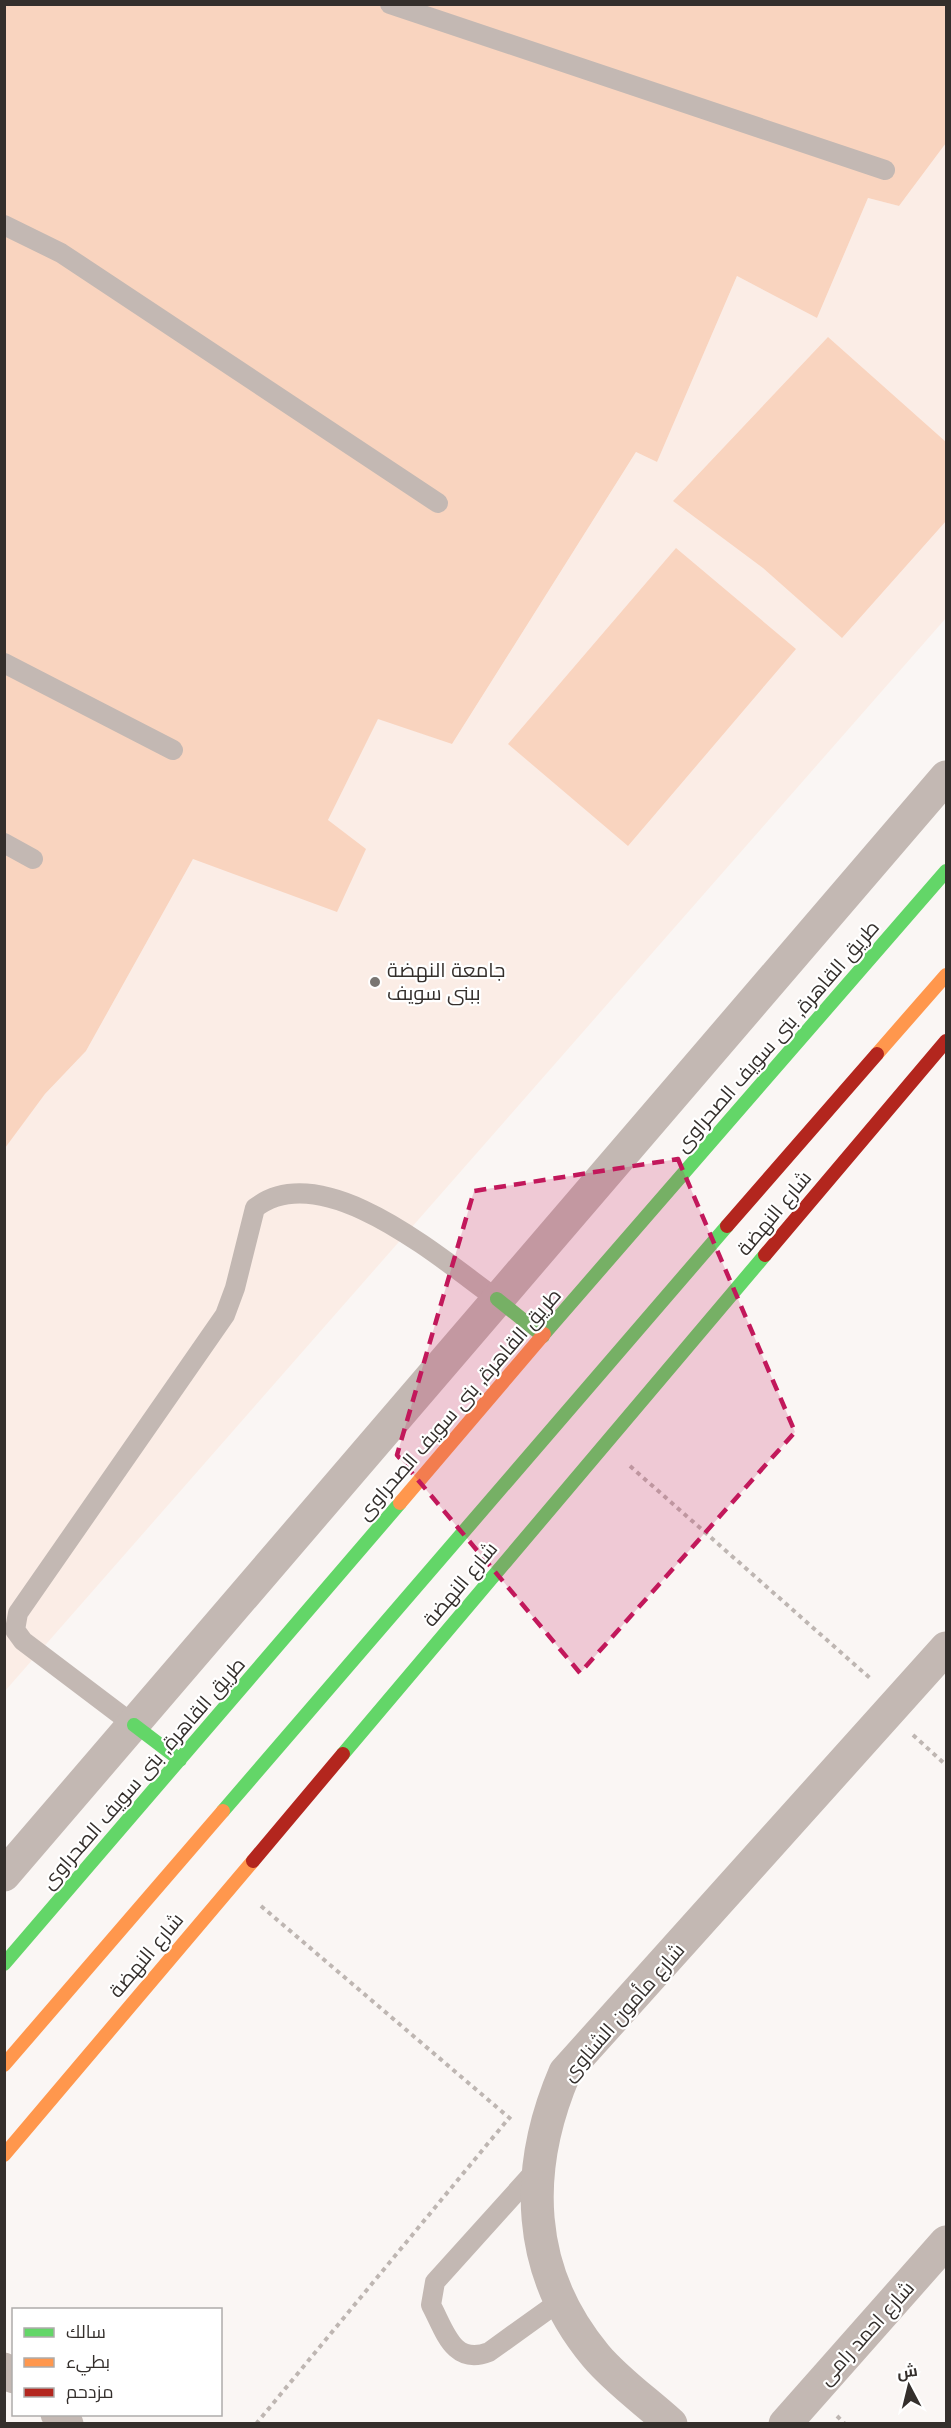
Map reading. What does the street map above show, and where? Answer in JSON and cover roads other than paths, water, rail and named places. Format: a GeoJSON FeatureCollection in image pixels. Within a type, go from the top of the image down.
{"type":"FeatureCollection","features":[{"type":"Feature","properties":{"kind":"main road","name":"طريق القاهرة, بنى سويف الصحراوى"},"geometry":{"type":"LineString","coordinates":[[4,1964],[946,871]]}},
{"type":"Feature","properties":{"kind":"main road"},"geometry":{"type":"LineString","coordinates":[[4,2065],[564,1414],[946,975]]}},
{"type":"Feature","properties":{"kind":"main road","name":"شارع النهضة"},"geometry":{"type":"LineString","coordinates":[[4,2155],[946,1041]]}},
{"type":"Feature","properties":{"kind":"main road"},"geometry":{"type":"LineString","coordinates":[[498,1299],[543,1336]]}},
{"type":"Feature","properties":{"kind":"main road"},"geometry":{"type":"LineString","coordinates":[[134,1725],[180,1760]]}},
{"type":"Feature","properties":{"kind":"street"},"geometry":{"type":"LineString","coordinates":[[4,1875],[946,777]]}},
{"type":"Feature","properties":{"kind":"street","name":"شارع مأمون الشناوى"},"geometry":{"type":"LineString","coordinates":[[671,2424],[597,2358],[560,2301],[548,2270],[540,2237],[536,2204],[538,2156],[550,2107],[565,2072],[946,1648]]}},
{"type":"Feature","properties":{"kind":"street","name":"شارع احمد رامى"},"geometry":{"type":"LineString","coordinates":[[785,2424],[946,2242]]}},
{"type":"Feature","properties":{"kind":"lane"},"geometry":{"type":"LineString","coordinates":[[390,4],[885,170]]}},
{"type":"Feature","properties":{"kind":"lane"},"geometry":{"type":"LineString","coordinates":[[4,225],[61,253],[438,503]]}},
{"type":"Feature","properties":{"kind":"lane"},"geometry":{"type":"LineString","coordinates":[[4,663],[173,750]]}},
{"type":"Feature","properties":{"kind":"lane"},"geometry":{"type":"LineString","coordinates":[[4,843],[33,859]]}},
{"type":"Feature","properties":{"kind":"lane"},"geometry":{"type":"LineString","coordinates":[[134,1725],[22,1641],[15,1630],[18,1613],[225,1315],[235,1288],[255,1208],[279,1194],[300,1192],[349,1205],[392,1225],[498,1299]]}},
{"type":"Feature","properties":{"kind":"lane"},"geometry":{"type":"LineString","coordinates":[[538,2156],[435,2282],[431,2305],[456,2351],[466,2356],[478,2357],[489,2352],[560,2301]]}},
{"type":"Feature","properties":{"kind":"place","name":"جامعة النهضة ببنى سويف"},"geometry":{"type":"Point","coordinates":[375,982]}}]}
